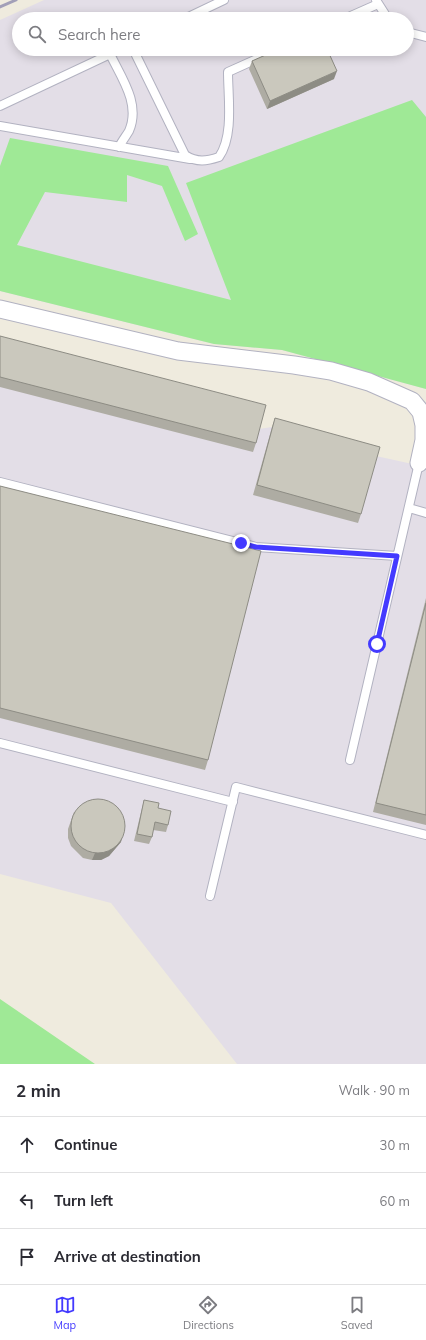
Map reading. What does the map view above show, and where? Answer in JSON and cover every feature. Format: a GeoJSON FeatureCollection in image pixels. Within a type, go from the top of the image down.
{"type":"FeatureCollection","features":[{"type":"Feature","properties":{"kind":"street"},"geometry":{"type":"LineString","coordinates":[[0,309],[178,351],[331,371],[369,382],[412,401],[421,412],[424,425],[424,440],[419,463]]}},
{"type":"Feature","properties":{"kind":"lane"},"geometry":{"type":"LineString","coordinates":[[199,12],[224,0]]}},
{"type":"Feature","properties":{"kind":"lane"},"geometry":{"type":"LineString","coordinates":[[358,12],[377,2],[383,12]]}},
{"type":"Feature","properties":{"kind":"lane"},"geometry":{"type":"LineString","coordinates":[[414,34],[426,37]]}},
{"type":"Feature","properties":{"kind":"lane"},"geometry":{"type":"LineString","coordinates":[[0,106],[106,56]]}},
{"type":"Feature","properties":{"kind":"lane"},"geometry":{"type":"LineString","coordinates":[[111,56],[130,95],[133,108],[129,130],[119,146]]}},
{"type":"Feature","properties":{"kind":"lane"},"geometry":{"type":"LineString","coordinates":[[136,56],[186,156],[191,159]]}},
{"type":"Feature","properties":{"kind":"lane"},"geometry":{"type":"LineString","coordinates":[[0,126],[201,161],[211,160],[219,157],[225,148],[228,134],[228,72],[263,56]]}},
{"type":"Feature","properties":{"kind":"lane"},"geometry":{"type":"LineString","coordinates":[[350,760],[419,463]]}},
{"type":"Feature","properties":{"kind":"lane"},"geometry":{"type":"LineString","coordinates":[[0,482],[256,547],[397,556]]}},
{"type":"Feature","properties":{"kind":"lane"},"geometry":{"type":"LineString","coordinates":[[408,508],[426,513]]}},
{"type":"Feature","properties":{"kind":"lane"},"geometry":{"type":"LineString","coordinates":[[0,744],[233,802]]}},
{"type":"Feature","properties":{"kind":"lane"},"geometry":{"type":"LineString","coordinates":[[210,896],[236,787],[426,835]]}},
{"type":"Feature","properties":{"kind":"shaded area"},"geometry":{"type":"Polygon","coordinates":[[[44,0],[426,0],[426,389],[282,350],[214,344],[0,291],[0,20],[12,15],[12,56],[414,56],[414,12],[18,12],[44,0]]]}},
{"type":"Feature","properties":{"kind":"shaded area"},"geometry":{"type":"Polygon","coordinates":[[[0,350],[259,429],[272,427],[376,456],[426,467],[426,1064],[237,1064],[111,903],[0,874],[0,350]]]}},
{"type":"Feature","properties":{"kind":"green space"},"geometry":{"type":"Polygon","coordinates":[[[412,100],[426,117],[426,389],[282,350],[214,344],[0,291],[0,166],[10,138],[168,166],[198,234],[185,241],[162,186],[127,175],[127,202],[45,192],[17,245],[231,300],[186,183],[412,100]]]}},
{"type":"Feature","properties":{"kind":"green space"},"geometry":{"type":"Polygon","coordinates":[[[0,999],[95,1064],[0,1064],[0,999]]]}},
{"type":"Feature","properties":{"kind":"building"},"geometry":{"type":"Polygon","coordinates":[[[263,56],[330,56],[337,71],[270,101],[252,61],[263,56]]]}},
{"type":"Feature","properties":{"kind":"building"},"geometry":{"type":"Polygon","coordinates":[[[0,336],[266,405],[256,443],[0,377],[0,336]]]}},
{"type":"Feature","properties":{"kind":"building"},"geometry":{"type":"Polygon","coordinates":[[[275,418],[380,447],[361,514],[257,485],[275,418]]]}},
{"type":"Feature","properties":{"kind":"building"},"geometry":{"type":"Polygon","coordinates":[[[0,486],[261,551],[208,760],[0,708],[0,486]]]}},
{"type":"Feature","properties":{"kind":"building"},"geometry":{"type":"Polygon","coordinates":[[[426,603],[426,815],[376,803],[426,603]]]}},
{"type":"Feature","properties":{"kind":"building"},"geometry":{"type":"Polygon","coordinates":[[[98,799],[108,801],[117,807],[123,816],[125,826],[123,836],[117,845],[108,851],[98,853],[88,851],[79,845],[73,836],[71,826],[73,816],[79,807],[88,801],[98,799]]]}},
{"type":"Feature","properties":{"kind":"building"},"geometry":{"type":"Polygon","coordinates":[[[144,800],[159,803],[158,808],[171,811],[168,825],[155,822],[152,837],[137,834],[144,800]]]}},
{"type":"Feature","properties":{"kind":"railway"},"geometry":{"type":"LineString","coordinates":[[0,7],[16,0]]}},
{"type":"Feature","properties":{"kind":"route"},"geometry":{"type":"LineString","coordinates":[[241,543],[256,547],[397,556],[377,644]]}}]}
